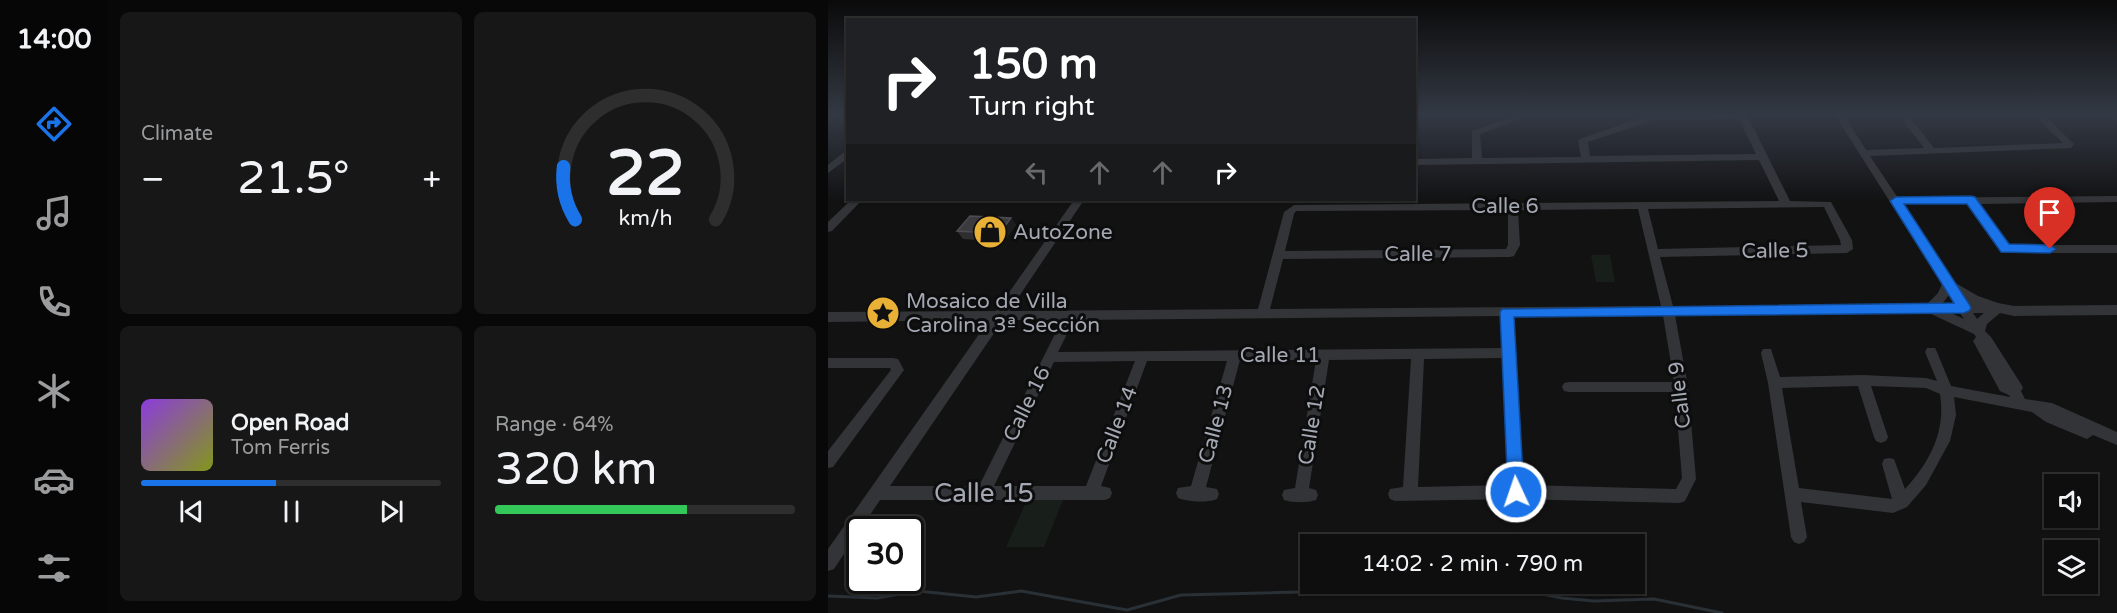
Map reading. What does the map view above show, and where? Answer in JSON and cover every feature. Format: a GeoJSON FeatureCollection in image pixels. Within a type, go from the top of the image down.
{"type":"FeatureCollection","features":[{"type":"Feature","properties":{"kind":"street"},"geometry":{"type":"LineString","coordinates":[[1476,144],[1477,161]]}},
{"type":"Feature","properties":{"kind":"street"},"geometry":{"type":"LineString","coordinates":[[1583,144],[1586,159]]}},
{"type":"Feature","properties":{"kind":"street"},"geometry":{"type":"LineString","coordinates":[[1755,144],[1786,204]]}},
{"type":"Feature","properties":{"kind":"street"},"geometry":{"type":"LineString","coordinates":[[1857,144],[1980,333]]}},
{"type":"Feature","properties":{"kind":"street"},"geometry":{"type":"LineString","coordinates":[[1926,144],[1931,150]]}},
{"type":"Feature","properties":{"kind":"street"},"geometry":{"type":"LineString","coordinates":[[1863,153],[2068,146],[2066,144]]}},
{"type":"Feature","properties":{"kind":"street"},"geometry":{"type":"LineString","coordinates":[[828,170],[846,154]]}},
{"type":"Feature","properties":{"kind":"street"},"geometry":{"type":"LineString","coordinates":[[1416,162],[1761,156]]}},
{"type":"Feature","properties":{"kind":"street"},"geometry":{"type":"LineString","coordinates":[[1896,201],[2117,199]]}},
{"type":"Feature","properties":{"kind":"street"},"geometry":{"type":"LineString","coordinates":[[1971,200],[2005,249],[2117,249]]}},
{"type":"Feature","properties":{"kind":"street"},"geometry":{"type":"LineString","coordinates":[[828,228],[856,201]]}},
{"type":"Feature","properties":{"kind":"street"},"geometry":{"type":"LineString","coordinates":[[828,563],[1078,201]]}},
{"type":"Feature","properties":{"kind":"street","name":"Calle 6"},"geometry":{"type":"LineString","coordinates":[[1263,314],[1290,212],[1294,208],[1408,203],[1513,206],[1827,204]]}},
{"type":"Feature","properties":{"kind":"street","name":"Calle 5"},"geometry":{"type":"LineString","coordinates":[[1654,252],[1847,249],[1846,240],[1827,204]]}},
{"type":"Feature","properties":{"kind":"street","name":"Calle 9"},"geometry":{"type":"LineString","coordinates":[[1516,492],[1680,496],[1689,479],[1681,387],[1668,311],[1642,205]]}},
{"type":"Feature","properties":{"kind":"street","name":"Calle 7"},"geometry":{"type":"LineString","coordinates":[[1278,255],[1510,253],[1514,245],[1513,206]]}},
{"type":"Feature","properties":{"kind":"street"},"geometry":{"type":"LineString","coordinates":[[1948,284],[1974,299],[2014,311],[2117,310]]}},
{"type":"Feature","properties":{"kind":"street"},"geometry":{"type":"LineString","coordinates":[[1930,308],[1943,296],[1948,284]]}},
{"type":"Feature","properties":{"kind":"street"},"geometry":{"type":"LineString","coordinates":[[828,317],[2000,308],[2010,305],[2117,303]]}},
{"type":"Feature","properties":{"kind":"street"},"geometry":{"type":"LineString","coordinates":[[1930,308],[1980,333]]}},
{"type":"Feature","properties":{"kind":"street"},"geometry":{"type":"LineString","coordinates":[[2000,308],[1982,322],[1978,339],[1990,351],[2005,387],[2051,418],[2117,448]]}},
{"type":"Feature","properties":{"kind":"street"},"geometry":{"type":"LineString","coordinates":[[1418,354],[1403,493],[1516,492],[1507,312]]}},
{"type":"Feature","properties":{"kind":"street","name":"Calle 16"},"geometry":{"type":"LineString","coordinates":[[984,492],[1070,315]]}},
{"type":"Feature","properties":{"kind":"street"},"geometry":{"type":"LineString","coordinates":[[1792,494],[1893,506],[1902,502],[1924,476],[1944,439],[1949,412],[1941,373],[1931,352]]}},
{"type":"Feature","properties":{"kind":"street","name":"Calle 11"},"geometry":{"type":"LineString","coordinates":[[1050,357],[1509,353]]}},
{"type":"Feature","properties":{"kind":"street"},"geometry":{"type":"LineString","coordinates":[[1767,353],[1775,383],[1799,537]]}},
{"type":"Feature","properties":{"kind":"street","name":"Calle 13"},"geometry":{"type":"LineString","coordinates":[[1198,493],[1235,355]]}},
{"type":"Feature","properties":{"kind":"street","name":"Calle 12"},"geometry":{"type":"LineString","coordinates":[[1300,495],[1323,355]]}},
{"type":"Feature","properties":{"kind":"street","name":"Calle 14"},"geometry":{"type":"LineString","coordinates":[[1098,493],[1143,356]]}},
{"type":"Feature","properties":{"kind":"street"},"geometry":{"type":"LineString","coordinates":[[828,363],[893,363],[898,370],[828,462]]}},
{"type":"Feature","properties":{"kind":"street"},"geometry":{"type":"LineString","coordinates":[[1775,383],[1863,380],[1926,383],[1945,390],[2017,397]]}},
{"type":"Feature","properties":{"kind":"street"},"geometry":{"type":"LineString","coordinates":[[1863,380],[1881,437]]}},
{"type":"Feature","properties":{"kind":"street"},"geometry":{"type":"LineString","coordinates":[[1569,387],[1681,387]]}},
{"type":"Feature","properties":{"kind":"street"},"geometry":{"type":"LineString","coordinates":[[2034,407],[2047,407],[2117,439]]}},
{"type":"Feature","properties":{"kind":"street"},"geometry":{"type":"LineString","coordinates":[[1889,464],[1902,502]]}},
{"type":"Feature","properties":{"kind":"street","name":"Calle 15"},"geometry":{"type":"LineString","coordinates":[[877,493],[1098,493]]}},
{"type":"Feature","properties":{"kind":"shaded area"},"geometry":{"type":"Polygon","coordinates":[[[1591,255],[1610,255],[1615,282],[1596,282],[1591,255]]]}},
{"type":"Feature","properties":{"kind":"shaded area"},"geometry":{"type":"Polygon","coordinates":[[[1027,500],[1063,500],[1044,547],[1006,547],[1027,500]]]}},
{"type":"Feature","properties":{"kind":"building"},"geometry":{"type":"Polygon","coordinates":[[[970,216],[1011,218],[996,238],[990,233],[957,231],[970,216]]]}},
{"type":"Feature","properties":{"kind":"waterway"},"geometry":{"type":"LineString","coordinates":[[828,596],[877,598],[918,591],[976,597],[1021,591],[1127,610],[1181,595],[1506,587],[1562,598],[1594,601],[1654,599],[1722,613]]}},
{"type":"Feature","properties":{"kind":"place","name":"AutoZone"},"geometry":{"type":"Point","coordinates":[990,232]}},
{"type":"Feature","properties":{"kind":"place","name":"Mosaico de Villa Carolina 3ª Sección"},"geometry":{"type":"Point","coordinates":[883,313]}},
{"type":"Feature","properties":{"kind":"route"},"geometry":{"type":"LineString","coordinates":[[1516,492],[1507,312],[1964,308],[1896,201],[1971,200],[2005,249],[2050,249]]}}]}
